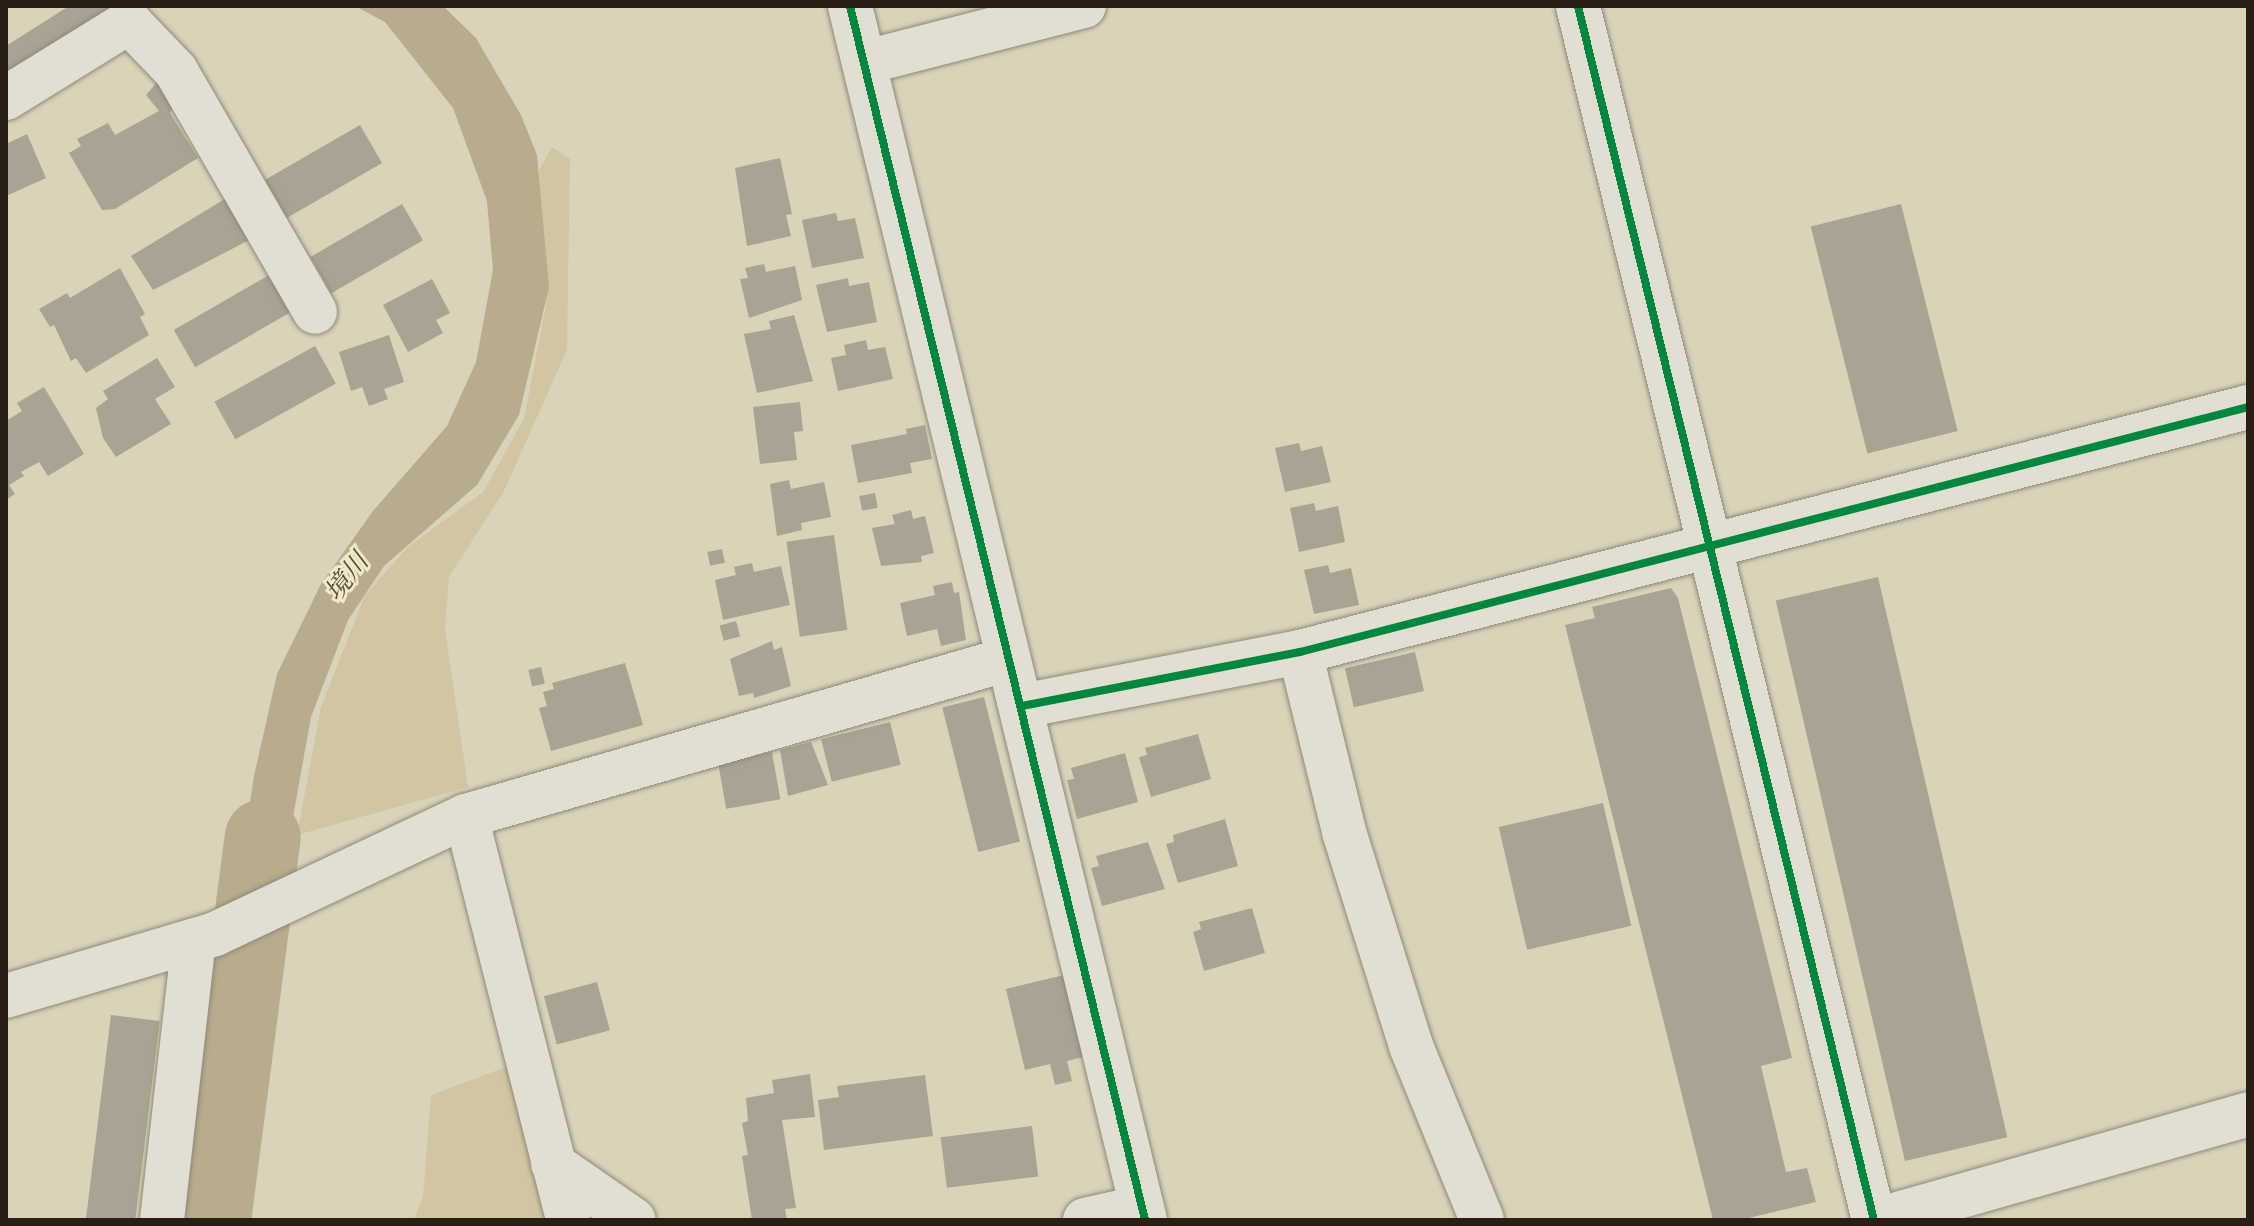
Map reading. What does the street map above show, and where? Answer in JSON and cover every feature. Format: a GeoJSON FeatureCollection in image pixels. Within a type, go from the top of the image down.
{"type":"FeatureCollection","features":[{"type":"Feature","properties":{"kind":"street"},"geometry":{"type":"LineString","coordinates":[[850,6],[1144,1213],[1085,1220]]}},
{"type":"Feature","properties":{"kind":"street"},"geometry":{"type":"LineString","coordinates":[[866,62],[1084,6]]}},
{"type":"Feature","properties":{"kind":"street"},"geometry":{"type":"LineString","coordinates":[[1578,6],[1707,548],[1876,1220],[2248,1114]]}},
{"type":"Feature","properties":{"kind":"street"},"geometry":{"type":"LineString","coordinates":[[6,98],[129,22],[176,71],[315,312]]}},
{"type":"Feature","properties":{"kind":"street"},"geometry":{"type":"LineString","coordinates":[[1022,706],[1300,652],[2248,407]]}},
{"type":"Feature","properties":{"kind":"street"},"geometry":{"type":"LineString","coordinates":[[1300,652],[1345,835],[1411,1046],[1482,1220]]}},
{"type":"Feature","properties":{"kind":"street"},"geometry":{"type":"LineString","coordinates":[[6,996],[205,938],[293,902],[466,816],[1008,659]]}},
{"type":"Feature","properties":{"kind":"street"},"geometry":{"type":"LineString","coordinates":[[466,816],[568,1220]]}},
{"type":"Feature","properties":{"kind":"street"},"geometry":{"type":"LineString","coordinates":[[162,1220],[205,938]]}},
{"type":"Feature","properties":{"kind":"street"},"geometry":{"type":"LineString","coordinates":[[553,1164],[634,1220]]}},
{"type":"Feature","properties":{"kind":"shaded area"},"geometry":{"type":"Polygon","coordinates":[[[552,147],[570,159],[567,350],[504,491],[449,577],[445,629],[468,787],[297,835],[321,707],[365,595],[408,547],[483,492],[524,419],[546,305],[539,170],[552,147]]]}},
{"type":"Feature","properties":{"kind":"shaded area"},"geometry":{"type":"Polygon","coordinates":[[[522,1061],[556,1220],[414,1220],[423,1197],[431,1095],[522,1061]]]}},
{"type":"Feature","properties":{"kind":"water"},"geometry":{"type":"Polygon","coordinates":[[[355,6],[443,6],[476,38],[521,115],[537,155],[549,287],[519,415],[477,485],[384,566],[348,620],[311,717],[288,845],[285,899],[232,922],[254,776],[277,674],[321,584],[373,511],[447,426],[476,362],[493,270],[487,201],[453,108],[385,22],[355,6]]]}},
{"type":"Feature","properties":{"kind":"building"},"geometry":{"type":"Polygon","coordinates":[[[69,6],[112,6],[104,18],[6,76],[6,46],[69,6]]]}},
{"type":"Feature","properties":{"kind":"building"},"geometry":{"type":"Polygon","coordinates":[[[159,80],[176,99],[170,113],[198,158],[115,209],[102,210],[69,153],[81,146],[77,139],[108,123],[115,135],[159,111],[146,95],[159,80]]]}},
{"type":"Feature","properties":{"kind":"building"},"geometry":{"type":"Polygon","coordinates":[[[360,125],[382,163],[287,218],[265,180],[360,125]]]}},
{"type":"Feature","properties":{"kind":"building"},"geometry":{"type":"Polygon","coordinates":[[[27,134],[46,178],[6,196],[6,144],[27,134]]]}},
{"type":"Feature","properties":{"kind":"building"},"geometry":{"type":"Polygon","coordinates":[[[780,158],[792,214],[786,215],[791,236],[747,246],[735,168],[780,158]]]}},
{"type":"Feature","properties":{"kind":"building"},"geometry":{"type":"Polygon","coordinates":[[[228,197],[251,239],[153,290],[131,256],[228,197]]]}},
{"type":"Feature","properties":{"kind":"building"},"geometry":{"type":"Polygon","coordinates":[[[402,204],[423,240],[331,293],[310,257],[402,204]]]}},
{"type":"Feature","properties":{"kind":"building"},"geometry":{"type":"Polygon","coordinates":[[[1901,204],[1958,431],[1867,454],[1811,226],[1901,204]]]}},
{"type":"Feature","properties":{"kind":"building"},"geometry":{"type":"Polygon","coordinates":[[[836,213],[838,221],[855,218],[864,258],[812,268],[802,220],[836,213]]]}},
{"type":"Feature","properties":{"kind":"building"},"geometry":{"type":"Polygon","coordinates":[[[764,264],[766,272],[795,266],[802,300],[749,318],[740,279],[748,278],[745,268],[764,264]]]}},
{"type":"Feature","properties":{"kind":"building"},"geometry":{"type":"Polygon","coordinates":[[[120,268],[145,314],[140,317],[149,335],[86,373],[76,358],[71,361],[54,325],[50,327],[39,309],[67,293],[70,298],[120,268]]]}},
{"type":"Feature","properties":{"kind":"building"},"geometry":{"type":"Polygon","coordinates":[[[269,275],[290,312],[195,367],[174,330],[269,275]]]}},
{"type":"Feature","properties":{"kind":"building"},"geometry":{"type":"Polygon","coordinates":[[[848,278],[849,286],[869,282],[877,322],[827,332],[816,285],[848,278]]]}},
{"type":"Feature","properties":{"kind":"building"},"geometry":{"type":"Polygon","coordinates":[[[432,279],[450,313],[436,320],[443,333],[408,352],[383,305],[432,279]]]}},
{"type":"Feature","properties":{"kind":"building"},"geometry":{"type":"Polygon","coordinates":[[[794,315],[813,381],[757,393],[744,334],[771,329],[769,321],[794,315]]]}},
{"type":"Feature","properties":{"kind":"building"},"geometry":{"type":"Polygon","coordinates":[[[389,335],[404,382],[384,389],[388,399],[369,406],[362,387],[351,391],[339,352],[389,335]]]}},
{"type":"Feature","properties":{"kind":"building"},"geometry":{"type":"Polygon","coordinates":[[[866,340],[868,350],[885,347],[893,379],[838,391],[831,358],[846,355],[844,345],[866,340]]]}},
{"type":"Feature","properties":{"kind":"building"},"geometry":{"type":"Polygon","coordinates":[[[315,346],[336,384],[235,439],[214,402],[315,346]]]}},
{"type":"Feature","properties":{"kind":"building"},"geometry":{"type":"Polygon","coordinates":[[[157,358],[175,387],[155,399],[171,424],[116,457],[103,438],[96,408],[108,399],[103,391],[157,358]]]}},
{"type":"Feature","properties":{"kind":"building"},"geometry":{"type":"Polygon","coordinates":[[[44,387],[84,454],[48,476],[39,462],[21,472],[24,476],[9,485],[15,494],[6,500],[6,421],[22,411],[17,403],[44,387]]]}},
{"type":"Feature","properties":{"kind":"building"},"geometry":{"type":"Polygon","coordinates":[[[800,402],[803,431],[794,432],[797,460],[760,464],[753,407],[800,402]]]}},
{"type":"Feature","properties":{"kind":"building"},"geometry":{"type":"Polygon","coordinates":[[[925,425],[932,459],[910,463],[912,473],[858,483],[851,445],[907,434],[906,429],[925,425]]]}},
{"type":"Feature","properties":{"kind":"building"},"geometry":{"type":"Polygon","coordinates":[[[1299,443],[1301,451],[1322,446],[1331,482],[1285,492],[1275,448],[1299,443]]]}},
{"type":"Feature","properties":{"kind":"building"},"geometry":{"type":"Polygon","coordinates":[[[789,480],[791,489],[824,482],[831,517],[801,523],[802,530],[777,536],[770,484],[789,480]]]}},
{"type":"Feature","properties":{"kind":"building"},"geometry":{"type":"Polygon","coordinates":[[[875,493],[878,508],[862,511],[859,496],[875,493]]]}},
{"type":"Feature","properties":{"kind":"building"},"geometry":{"type":"Polygon","coordinates":[[[1314,503],[1316,511],[1338,506],[1345,542],[1299,552],[1290,508],[1314,503]]]}},
{"type":"Feature","properties":{"kind":"building"},"geometry":{"type":"Polygon","coordinates":[[[911,510],[913,519],[925,516],[934,553],[921,556],[922,562],[881,566],[872,528],[895,524],[892,515],[911,510]]]}},
{"type":"Feature","properties":{"kind":"building"},"geometry":{"type":"Polygon","coordinates":[[[834,535],[847,630],[800,637],[786,542],[834,535]]]}},
{"type":"Feature","properties":{"kind":"building"},"geometry":{"type":"Polygon","coordinates":[[[722,549],[725,563],[710,566],[707,552],[722,549]]]}},
{"type":"Feature","properties":{"kind":"building"},"geometry":{"type":"Polygon","coordinates":[[[752,563],[754,572],[781,566],[790,605],[723,620],[715,580],[736,575],[734,567],[752,563]]]}},
{"type":"Feature","properties":{"kind":"building"},"geometry":{"type":"Polygon","coordinates":[[[1328,565],[1330,573],[1351,568],[1359,605],[1314,614],[1304,570],[1328,565]]]}},
{"type":"Feature","properties":{"kind":"building"},"geometry":{"type":"Polygon","coordinates":[[[1878,577],[2007,1137],[1905,1161],[1776,601],[1878,577]]]}},
{"type":"Feature","properties":{"kind":"building"},"geometry":{"type":"Polygon","coordinates":[[[952,582],[954,593],[959,592],[966,640],[941,646],[937,629],[907,636],[900,603],[935,595],[933,586],[952,582]]]}},
{"type":"Feature","properties":{"kind":"building"},"geometry":{"type":"Polygon","coordinates":[[[1671,588],[1678,598],[1792,1058],[1761,1066],[1786,1172],[1807,1168],[1816,1202],[1740,1220],[1713,1220],[1565,625],[1595,618],[1592,607],[1671,588]]]}},
{"type":"Feature","properties":{"kind":"building"},"geometry":{"type":"Polygon","coordinates":[[[736,621],[740,636],[724,641],[720,625],[736,621]]]}},
{"type":"Feature","properties":{"kind":"building"},"geometry":{"type":"Polygon","coordinates":[[[772,641],[774,650],[782,647],[791,686],[754,698],[753,693],[739,696],[730,659],[772,641]]]}},
{"type":"Feature","properties":{"kind":"building"},"geometry":{"type":"Polygon","coordinates":[[[1415,652],[1424,691],[1354,707],[1345,668],[1415,652]]]}},
{"type":"Feature","properties":{"kind":"building"},"geometry":{"type":"Polygon","coordinates":[[[625,663],[643,725],[551,751],[539,708],[547,706],[543,692],[554,689],[552,683],[625,663]]]}},
{"type":"Feature","properties":{"kind":"building"},"geometry":{"type":"Polygon","coordinates":[[[541,667],[545,684],[532,686],[528,670],[541,667]]]}},
{"type":"Feature","properties":{"kind":"building"},"geometry":{"type":"Polygon","coordinates":[[[984,697],[1020,842],[978,852],[942,707],[984,697]]]}},
{"type":"Feature","properties":{"kind":"building"},"geometry":{"type":"Polygon","coordinates":[[[890,722],[901,765],[832,782],[821,739],[890,722]]]}},
{"type":"Feature","properties":{"kind":"building"},"geometry":{"type":"Polygon","coordinates":[[[1198,734],[1211,779],[1151,797],[1139,757],[1147,755],[1145,748],[1198,734]]]}},
{"type":"Feature","properties":{"kind":"building"},"geometry":{"type":"Polygon","coordinates":[[[811,742],[828,785],[788,796],[780,750],[811,742]]]}},
{"type":"Feature","properties":{"kind":"building"},"geometry":{"type":"Polygon","coordinates":[[[772,752],[780,799],[726,809],[718,762],[772,752]]]}},
{"type":"Feature","properties":{"kind":"building"},"geometry":{"type":"Polygon","coordinates":[[[1125,753],[1138,802],[1077,819],[1067,780],[1074,779],[1071,768],[1125,753]]]}},
{"type":"Feature","properties":{"kind":"building"},"geometry":{"type":"Polygon","coordinates":[[[1603,803],[1631,926],[1527,950],[1499,827],[1603,803]]]}},
{"type":"Feature","properties":{"kind":"building"},"geometry":{"type":"Polygon","coordinates":[[[1225,819],[1238,866],[1178,883],[1166,844],[1174,842],[1173,835],[1225,819]]]}},
{"type":"Feature","properties":{"kind":"building"},"geometry":{"type":"Polygon","coordinates":[[[1148,842],[1165,889],[1102,906],[1091,868],[1099,866],[1096,856],[1148,842]]]}},
{"type":"Feature","properties":{"kind":"building"},"geometry":{"type":"Polygon","coordinates":[[[1252,908],[1265,953],[1204,971],[1193,932],[1201,929],[1199,922],[1252,908]]]}},
{"type":"Feature","properties":{"kind":"building"},"geometry":{"type":"Polygon","coordinates":[[[1064,975],[1083,1057],[1067,1061],[1072,1081],[1055,1085],[1050,1064],[1025,1070],[1006,989],[1064,975]]]}},
{"type":"Feature","properties":{"kind":"building"},"geometry":{"type":"Polygon","coordinates":[[[597,982],[610,1030],[557,1045],[544,996],[597,982]]]}},
{"type":"Feature","properties":{"kind":"building"},"geometry":{"type":"Polygon","coordinates":[[[111,1015],[160,1021],[135,1220],[86,1219],[111,1015]]]}},
{"type":"Feature","properties":{"kind":"building"},"geometry":{"type":"Polygon","coordinates":[[[810,1074],[815,1117],[782,1120],[796,1208],[785,1209],[787,1220],[752,1220],[742,1156],[748,1155],[742,1123],[748,1121],[746,1098],[774,1093],[772,1080],[810,1074]]]}},
{"type":"Feature","properties":{"kind":"building"},"geometry":{"type":"Polygon","coordinates":[[[925,1075],[933,1136],[824,1150],[818,1100],[839,1097],[837,1086],[925,1075]]]}},
{"type":"Feature","properties":{"kind":"building"},"geometry":{"type":"Polygon","coordinates":[[[1032,1126],[1038,1177],[947,1188],[941,1137],[1032,1126]]]}},
{"type":"Feature","properties":{"kind":"waterway","name":"境川"},"geometry":{"type":"LineString","coordinates":[[213,1220],[263,837]]}},
{"type":"Feature","properties":{"kind":"cycle path"},"geometry":{"type":"LineString","coordinates":[[850,6],[1145,1220]]}},
{"type":"Feature","properties":{"kind":"cycle path"},"geometry":{"type":"LineString","coordinates":[[1578,6],[1874,1220]]}},
{"type":"Feature","properties":{"kind":"cycle path"},"geometry":{"type":"LineString","coordinates":[[1022,706],[1300,652],[2248,407]]}}]}
